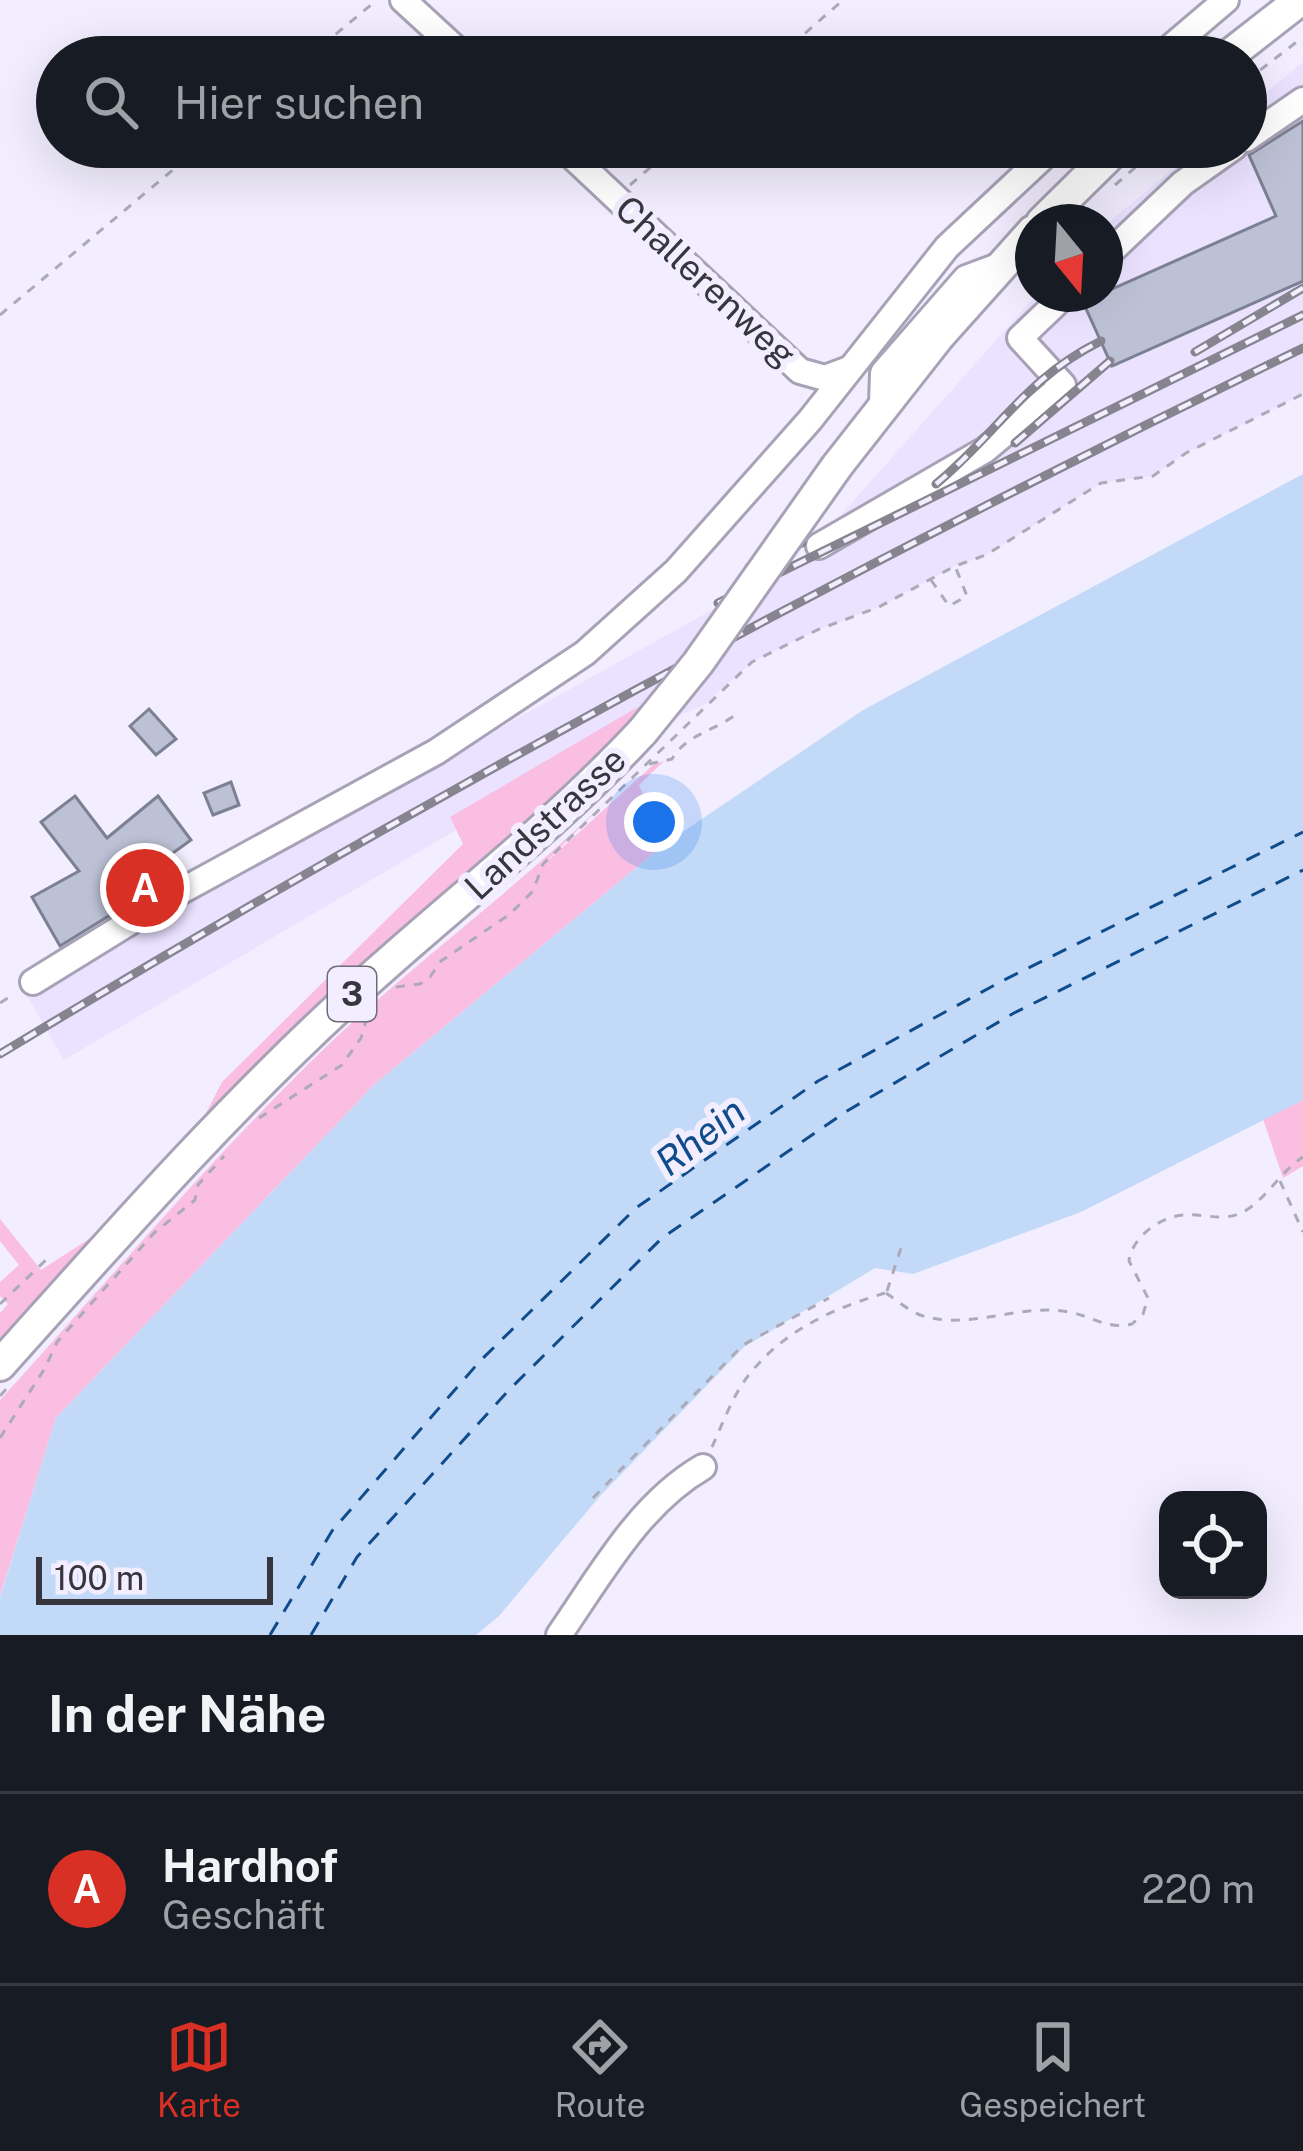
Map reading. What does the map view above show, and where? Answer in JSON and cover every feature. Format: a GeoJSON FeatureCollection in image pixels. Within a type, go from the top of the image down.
{"type":"FeatureCollection","features":[{"type":"Feature","properties":{"kind":"main road"},"geometry":{"type":"LineString","coordinates":[[1254,36],[1300,0]]}},
{"type":"Feature","properties":{"kind":"main road"},"geometry":{"type":"LineString","coordinates":[[1060,204],[1097,168]]}},
{"type":"Feature","properties":{"kind":"main road","name":"Landstrasse"},"geometry":{"type":"LineString","coordinates":[[7,1373],[252,1089],[355,992],[559,817],[643,731],[698,663],[881,404],[1015,250]]}},
{"type":"Feature","properties":{"kind":"street"},"geometry":{"type":"LineString","coordinates":[[404,0],[443,36]]}},
{"type":"Feature","properties":{"kind":"street"},"geometry":{"type":"LineString","coordinates":[[1184,36],[1226,0]]}},
{"type":"Feature","properties":{"kind":"street"},"geometry":{"type":"LineString","coordinates":[[1267,125],[1303,100]]}},
{"type":"Feature","properties":{"kind":"street","name":"Challerenweg"},"geometry":{"type":"LineString","coordinates":[[584,168],[800,371],[825,378],[850,369],[947,247],[1032,168]]}},
{"type":"Feature","properties":{"kind":"street"},"geometry":{"type":"LineString","coordinates":[[1123,240],[1204,168]]}},
{"type":"Feature","properties":{"kind":"street"},"geometry":{"type":"LineString","coordinates":[[819,546],[985,450],[1063,385],[1020,338],[1047,312]]}},
{"type":"Feature","properties":{"kind":"street"},"geometry":{"type":"LineString","coordinates":[[33,982],[174,895],[436,752],[585,653],[676,571],[850,369]]}},
{"type":"Feature","properties":{"kind":"street"},"geometry":{"type":"LineString","coordinates":[[560,1635],[631,1532],[675,1487],[703,1467]]}},
{"type":"Feature","properties":{"kind":"path"},"geometry":{"type":"LineString","coordinates":[[333,36],[376,0]]}},
{"type":"Feature","properties":{"kind":"path"},"geometry":{"type":"LineString","coordinates":[[802,36],[843,0]]}},
{"type":"Feature","properties":{"kind":"path"},"geometry":{"type":"LineString","coordinates":[[1267,65],[1303,37]]}},
{"type":"Feature","properties":{"kind":"path"},"geometry":{"type":"LineString","coordinates":[[0,315],[175,168]]}},
{"type":"Feature","properties":{"kind":"path"},"geometry":{"type":"LineString","coordinates":[[616,198],[650,168]]}},
{"type":"Feature","properties":{"kind":"path"},"geometry":{"type":"LineString","coordinates":[[1103,195],[1134,168]]}},
{"type":"Feature","properties":{"kind":"path"},"geometry":{"type":"LineString","coordinates":[[526,873],[752,662],[986,555],[1101,483],[1153,476],[1186,452],[1303,394]]}},
{"type":"Feature","properties":{"kind":"path"},"geometry":{"type":"LineString","coordinates":[[930,579],[950,607],[967,596],[955,566]]}},
{"type":"Feature","properties":{"kind":"path"},"geometry":{"type":"LineString","coordinates":[[647,764],[672,759],[687,739],[734,716]]}},
{"type":"Feature","properties":{"kind":"path"},"geometry":{"type":"LineString","coordinates":[[397,986],[420,984],[440,962],[510,914],[533,891],[544,864],[620,786]]}},
{"type":"Feature","properties":{"kind":"path"},"geometry":{"type":"LineString","coordinates":[[257,1118],[342,1065],[362,1038],[368,1012]]}},
{"type":"Feature","properties":{"kind":"path"},"geometry":{"type":"LineString","coordinates":[[183,1191],[227,1142]]}},
{"type":"Feature","properties":{"kind":"path"},"geometry":{"type":"LineString","coordinates":[[0,1438],[57,1342],[154,1233],[195,1200],[198,1185],[228,1151]]}},
{"type":"Feature","properties":{"kind":"path"},"geometry":{"type":"LineString","coordinates":[[886,1293],[922,1317],[959,1322],[1018,1312],[1068,1311],[1103,1325],[1132,1324],[1143,1314],[1148,1298],[1129,1261],[1137,1240],[1168,1219],[1233,1217],[1249,1209],[1303,1157]]}},
{"type":"Feature","properties":{"kind":"path"},"geometry":{"type":"LineString","coordinates":[[1279,1180],[1303,1232]]}},
{"type":"Feature","properties":{"kind":"path"},"geometry":{"type":"LineString","coordinates":[[45,1345],[153,1223]]}},
{"type":"Feature","properties":{"kind":"path"},"geometry":{"type":"LineString","coordinates":[[886,1293],[902,1245]]}},
{"type":"Feature","properties":{"kind":"path"},"geometry":{"type":"LineString","coordinates":[[0,1304],[49,1257]]}},
{"type":"Feature","properties":{"kind":"path"},"geometry":{"type":"LineString","coordinates":[[703,1467],[738,1391],[754,1368],[832,1309],[886,1293]]}},
{"type":"Feature","properties":{"kind":"path"},"geometry":{"type":"LineString","coordinates":[[593,1498],[743,1345],[830,1298]]}},
{"type":"Feature","properties":{"kind":"path"},"geometry":{"type":"LineString","coordinates":[[0,1396],[7,1373]]}},
{"type":"Feature","properties":{"kind":"shaded area"},"geometry":{"type":"Polygon","coordinates":[[[1303,62],[1303,394],[1186,453],[1153,476],[1101,483],[986,555],[752,662],[704,705],[579,758],[64,1060],[25,992],[800,561],[1021,312],[1123,312],[1123,210],[1174,168],[1267,168],[1267,92],[1303,62]]]}},
{"type":"Feature","properties":{"kind":"shaded area"},"geometry":{"type":"Polygon","coordinates":[[[655,697],[581,781],[195,1135],[222,1082],[463,844],[450,817],[655,697]]]}},
{"type":"Feature","properties":{"kind":"shaded area"},"geometry":{"type":"Polygon","coordinates":[[[664,761],[639,785],[665,844],[375,1084],[56,1418],[0,1596],[0,1400],[202,1175],[328,1045],[615,792],[541,867],[654,764],[664,761]]]}},
{"type":"Feature","properties":{"kind":"shaded area"},"geometry":{"type":"Polygon","coordinates":[[[1303,1100],[1303,1166],[1283,1178],[1263,1119],[1303,1100]]]}},
{"type":"Feature","properties":{"kind":"shaded area"},"geometry":{"type":"Polygon","coordinates":[[[123,1217],[0,1353],[0,1313],[8,1304],[0,1296],[0,1282],[19,1265],[0,1241],[0,1219],[41,1270],[123,1217]]]}},
{"type":"Feature","properties":{"kind":"water","name":"Rhein"},"geometry":{"type":"Polygon","coordinates":[[[1303,474],[1303,1100],[1081,1212],[913,1274],[875,1268],[744,1347],[600,1496],[499,1616],[476,1635],[0,1635],[0,1597],[56,1418],[375,1084],[665,844],[863,710],[1303,474]]]}},
{"type":"Feature","properties":{"kind":"building"},"geometry":{"type":"Polygon","coordinates":[[[1303,121],[1303,281],[1112,366],[1088,312],[1123,312],[1123,284],[1276,216],[1255,168],[1267,168],[1267,144],[1303,121]]]}},
{"type":"Feature","properties":{"kind":"building"},"geometry":{"type":"Polygon","coordinates":[[[149,709],[176,739],[156,755],[130,726],[149,709]]]}},
{"type":"Feature","properties":{"kind":"building"},"geometry":{"type":"Polygon","coordinates":[[[231,782],[239,805],[213,815],[204,793],[231,782]]]}},
{"type":"Feature","properties":{"kind":"building"},"geometry":{"type":"Polygon","coordinates":[[[75,796],[107,838],[158,796],[191,840],[126,887],[133,901],[60,946],[32,897],[79,871],[41,822],[75,796]]]}},
{"type":"Feature","properties":{"kind":"ferry route"},"geometry":{"type":"LineString","coordinates":[[270,1635],[332,1531],[480,1361],[636,1208],[818,1081],[1004,980],[1303,832]]}},
{"type":"Feature","properties":{"kind":"ferry route"},"geometry":{"type":"LineString","coordinates":[[311,1635],[357,1557],[508,1391],[662,1238],[847,1111],[1014,1013],[1303,870]]}},
{"type":"Feature","properties":{"kind":"railway"},"geometry":{"type":"LineString","coordinates":[[1195,352],[1303,288]]}},
{"type":"Feature","properties":{"kind":"railway"},"geometry":{"type":"LineString","coordinates":[[718,603],[1303,315]]}},
{"type":"Feature","properties":{"kind":"railway"},"geometry":{"type":"LineString","coordinates":[[936,484],[1031,389],[1101,341]]}},
{"type":"Feature","properties":{"kind":"railway"},"geometry":{"type":"LineString","coordinates":[[0,1054],[319,866],[643,686],[971,513],[1303,348]]}},
{"type":"Feature","properties":{"kind":"railway"},"geometry":{"type":"LineString","coordinates":[[1015,443],[1110,361]]}},
{"type":"Feature","properties":{"kind":"railway"},"geometry":{"type":"LineString","coordinates":[[749,567],[802,543]]}},
{"type":"Feature","properties":{"kind":"place","name":"Hardhof"},"geometry":{"type":"Point","coordinates":[145,888]}}]}
